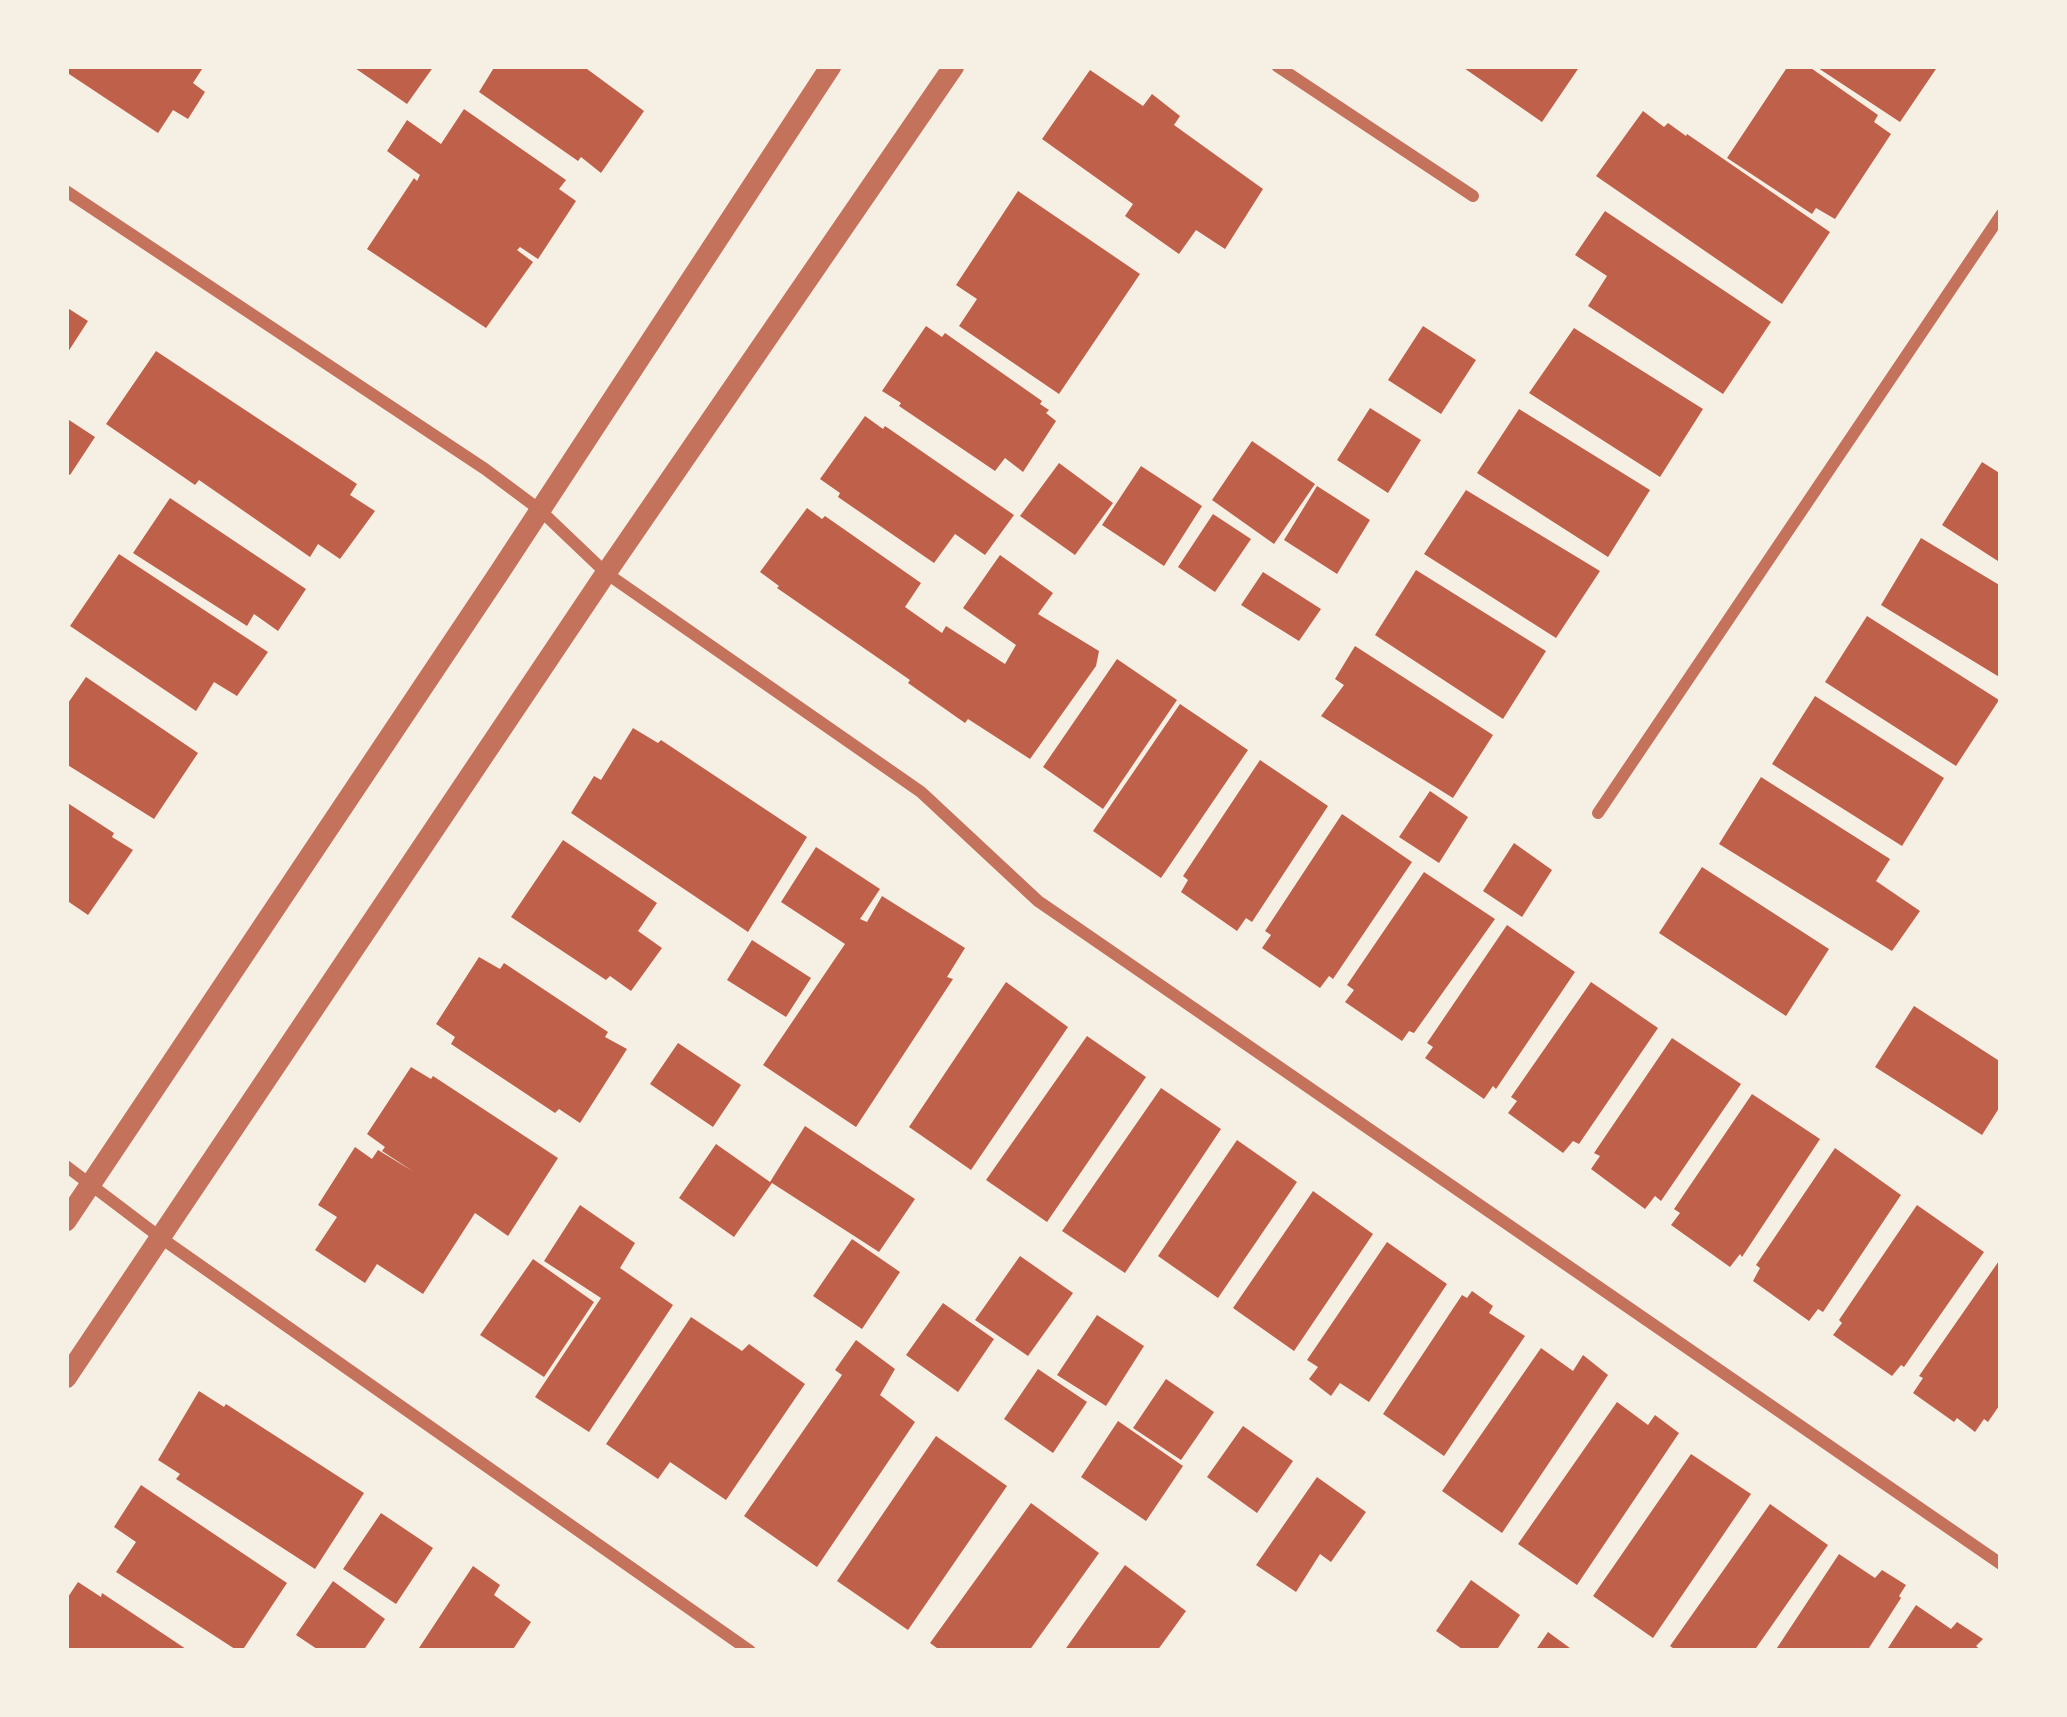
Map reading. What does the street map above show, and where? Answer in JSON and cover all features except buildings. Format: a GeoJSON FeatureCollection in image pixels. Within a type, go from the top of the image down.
{"type":"FeatureCollection","features":[{"type":"Feature","properties":{"kind":"street"},"geometry":{"type":"LineString","coordinates":[[66,1221],[831,66]]}},
{"type":"Feature","properties":{"kind":"street"},"geometry":{"type":"LineString","coordinates":[[66,1378],[606,573],[954,66]]}},
{"type":"Feature","properties":{"kind":"street"},"geometry":{"type":"LineString","coordinates":[[1277,66],[1473,196]]}},
{"type":"Feature","properties":{"kind":"street"},"geometry":{"type":"LineString","coordinates":[[66,191],[485,469],[540,510],[606,573],[921,792],[1038,902],[2001,1564]]}},
{"type":"Feature","properties":{"kind":"street"},"geometry":{"type":"LineString","coordinates":[[1598,813],[2001,215]]}},
{"type":"Feature","properties":{"kind":"street"},"geometry":{"type":"LineString","coordinates":[[66,1166],[160,1238],[750,1651]]}}]}
